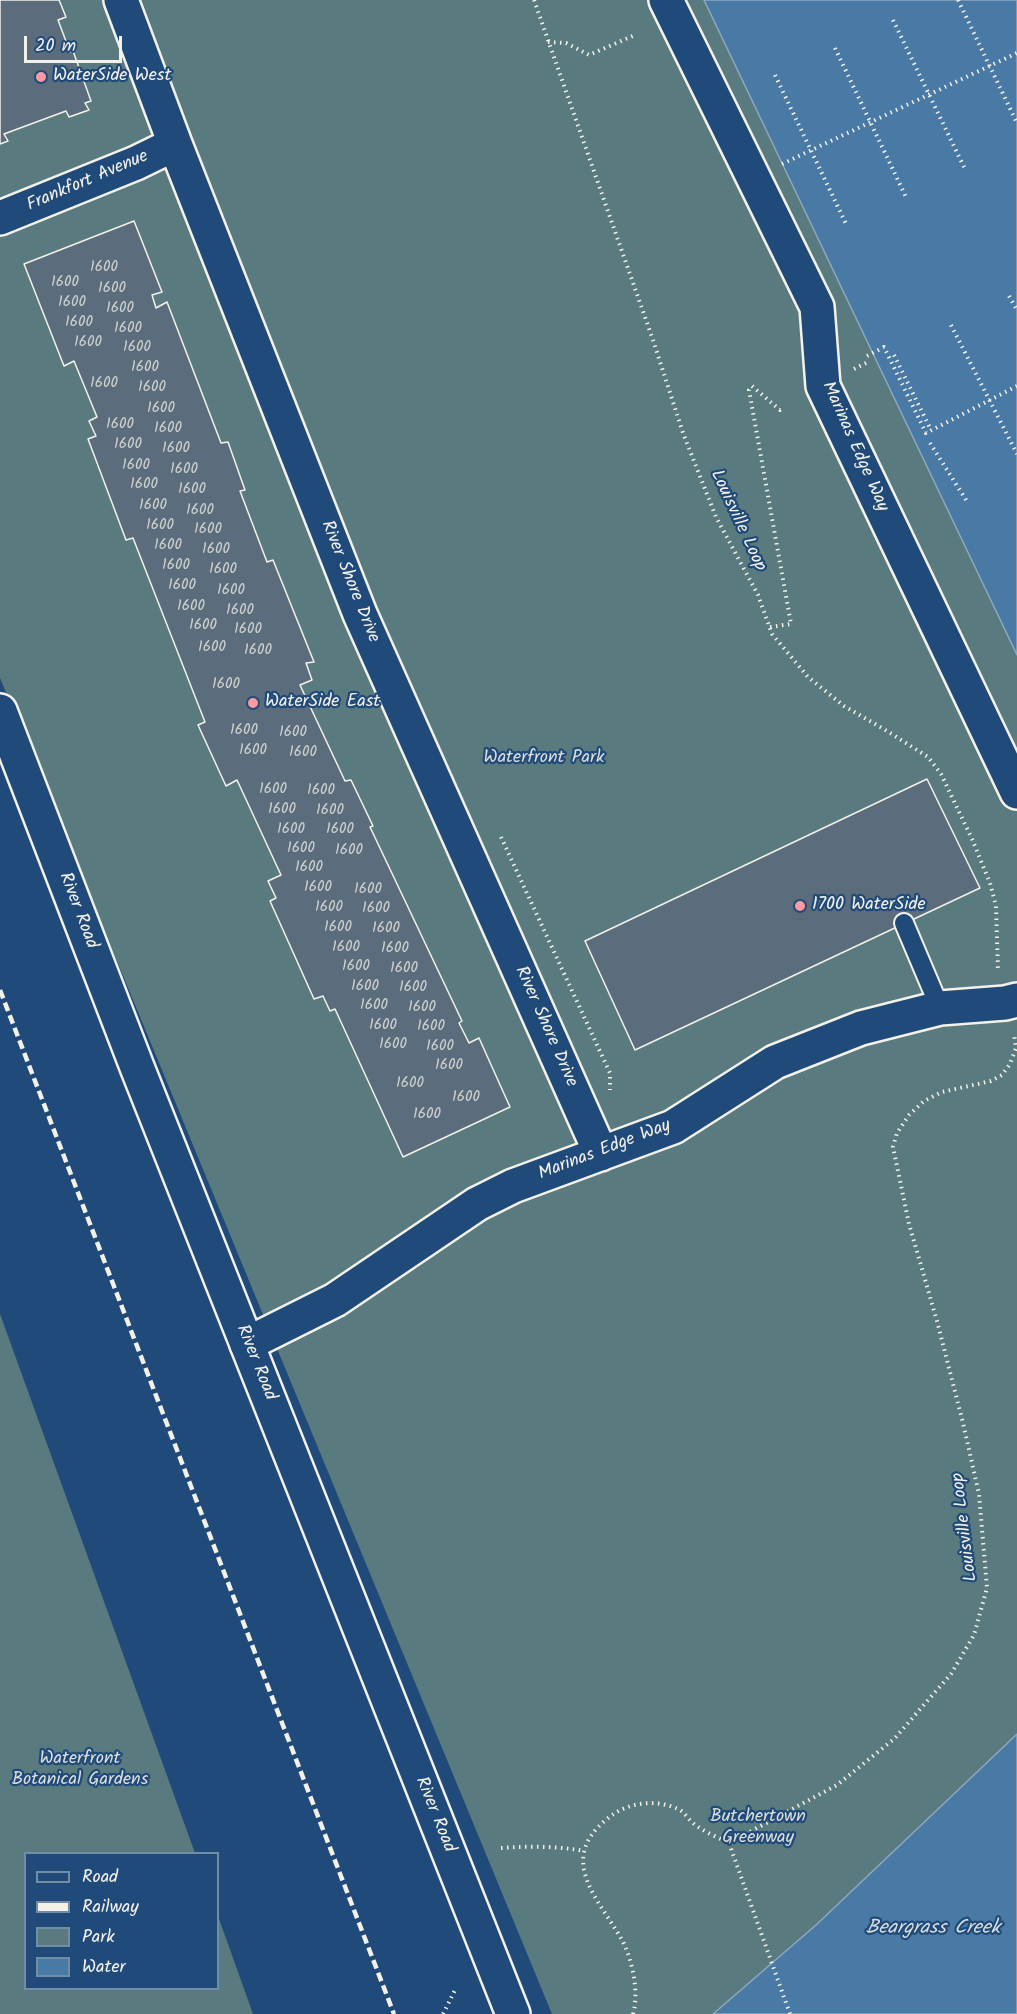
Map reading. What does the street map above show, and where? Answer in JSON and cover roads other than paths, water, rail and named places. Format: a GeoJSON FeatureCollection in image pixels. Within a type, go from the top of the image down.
{"type":"FeatureCollection","features":[{"type":"Feature","properties":{"kind":"street","name":"River Shore Drive"},"geometry":{"type":"LineString","coordinates":[[121,0],[175,144],[360,614],[601,1154]]}},
{"type":"Feature","properties":{"kind":"street","name":"Marinas Edge Way"},"geometry":{"type":"LineString","coordinates":[[666,0],[817,307],[823,386],[1017,792]]}},
{"type":"Feature","properties":{"kind":"street","name":"Frankfort Avenue"},"geometry":{"type":"LineString","coordinates":[[0,218],[136,163],[175,144]]}},
{"type":"Feature","properties":{"kind":"street","name":"River Road"},"geometry":{"type":"LineString","coordinates":[[0,711],[137,1067],[513,2014]]}},
{"type":"Feature","properties":{"kind":"street","name":"Marinas Edge Way"},"geometry":{"type":"LineString","coordinates":[[247,1344],[334,1300],[477,1204],[513,1186],[673,1127],[775,1062],[861,1028],[940,1008],[1005,1003],[1015,1016]]}},
{"type":"Feature","properties":{"kind":"lane"},"geometry":{"type":"LineString","coordinates":[[904,923],[940,1008]]}},
{"type":"Feature","properties":{"kind":"water"},"geometry":{"type":"Polygon","coordinates":[[[704,0],[1017,0],[1017,655],[704,0]]]}},
{"type":"Feature","properties":{"kind":"water","name":"Beargrass Creek"},"geometry":{"type":"Polygon","coordinates":[[[1017,1734],[1017,2014],[713,2014],[816,1925],[1017,1734]]]}},
{"type":"Feature","properties":{"kind":"railway"},"geometry":{"type":"LineString","coordinates":[[0,990],[394,2014]]}},
{"type":"Feature","properties":{"kind":"place","name":"WaterSide West"},"geometry":{"type":"Point","coordinates":[41,77]}},
{"type":"Feature","properties":{"kind":"place","name":"WaterSide East"},"geometry":{"type":"Point","coordinates":[253,703]}},
{"type":"Feature","properties":{"kind":"place","name":"1700 WaterSide"},"geometry":{"type":"Point","coordinates":[800,906]}},
{"type":"Feature","properties":{"kind":"park label","name":"Waterfront Park"},"geometry":{"type":"Point","coordinates":[544,759]}},
{"type":"Feature","properties":{"kind":"park label","name":"Waterfront Botanical Gardens"},"geometry":{"type":"Point","coordinates":[80,1770]}},
{"type":"Feature","properties":{"kind":"park label","name":"Butchertown Greenway"},"geometry":{"type":"Point","coordinates":[758,1828]}}]}
